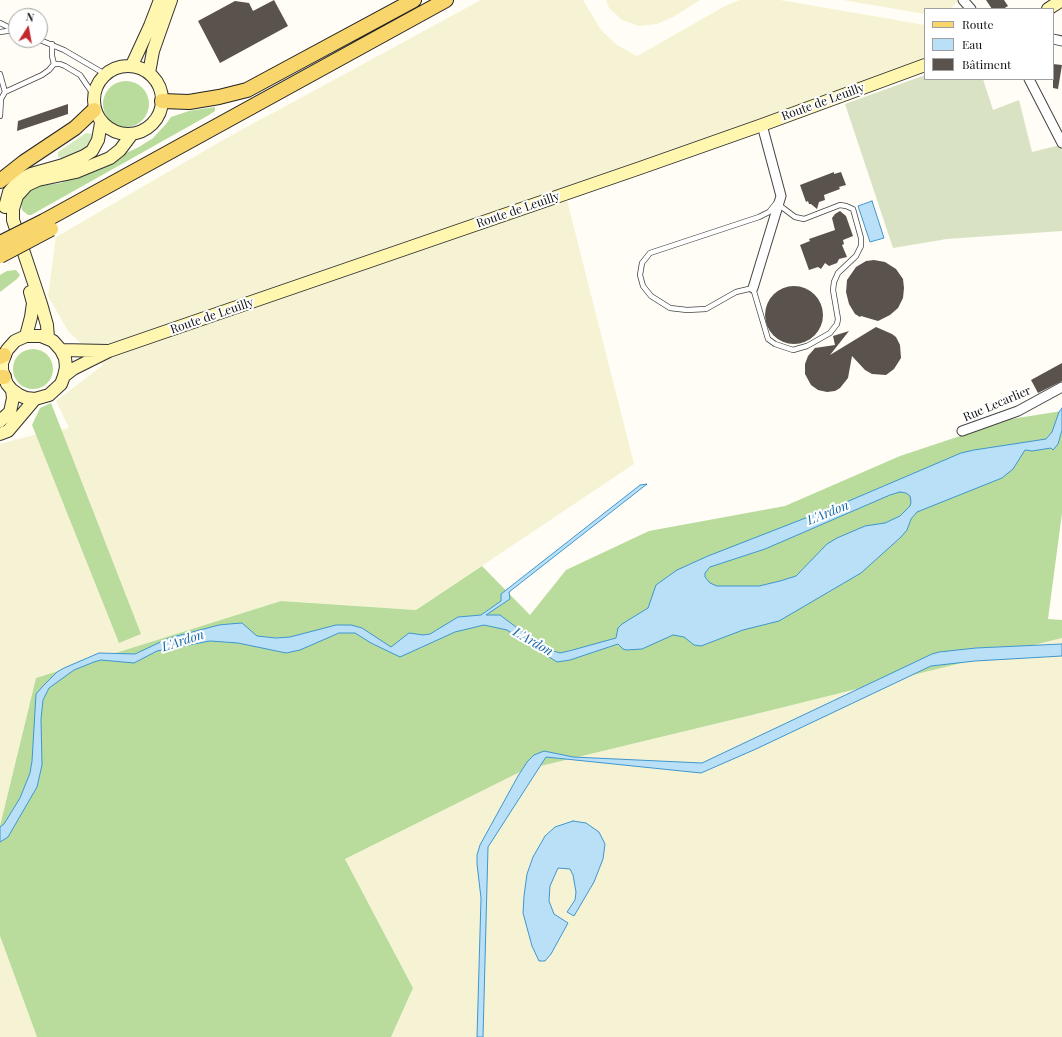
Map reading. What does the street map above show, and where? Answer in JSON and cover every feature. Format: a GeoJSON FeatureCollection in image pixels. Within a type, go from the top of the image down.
{"type":"FeatureCollection","features":[{"type":"Feature","properties":{"kind":"main road"},"geometry":{"type":"LineString","coordinates":[[132,66],[160,0]]}},
{"type":"Feature","properties":{"kind":"main road"},"geometry":{"type":"LineString","coordinates":[[149,73],[153,51],[171,0]]}},
{"type":"Feature","properties":{"kind":"main road"},"geometry":{"type":"LineString","coordinates":[[162,101],[189,102],[219,98],[247,90],[414,0]]}},
{"type":"Feature","properties":{"kind":"main road"},"geometry":{"type":"LineString","coordinates":[[0,256],[47,225],[68,207],[446,0]]}},
{"type":"Feature","properties":{"kind":"main road"},"geometry":{"type":"LineString","coordinates":[[1050,8],[1062,0]]}},
{"type":"Feature","properties":{"kind":"main road","name":"Route de Leuilly"},"geometry":{"type":"LineString","coordinates":[[109,351],[643,167],[924,65]]}},
{"type":"Feature","properties":{"kind":"main road"},"geometry":{"type":"LineString","coordinates":[[118,67],[138,67],[149,73],[159,86],[162,93],[160,111],[156,120],[150,127],[141,132],[121,134],[110,130],[101,123],[94,110],[93,102],[93,94],[100,79],[105,74],[118,67]]}},
{"type":"Feature","properties":{"kind":"main road"},"geometry":{"type":"LineString","coordinates":[[0,181],[24,162],[75,128],[94,110]]}},
{"type":"Feature","properties":{"kind":"main road"},"geometry":{"type":"LineString","coordinates":[[26,336],[33,303],[23,267],[6,220],[4,208],[9,192],[19,180],[31,174],[63,165],[92,151],[98,140],[101,123]]}},
{"type":"Feature","properties":{"kind":"main road"},"geometry":{"type":"LineString","coordinates":[[48,338],[47,325],[43,311],[13,220],[13,209],[17,196],[27,185],[38,180],[76,172],[110,158],[120,150],[132,134]]}},
{"type":"Feature","properties":{"kind":"main road"},"geometry":{"type":"LineString","coordinates":[[0,243],[47,225]]}},
{"type":"Feature","properties":{"kind":"main road"},"geometry":{"type":"LineString","coordinates":[[26,336],[41,336],[48,338],[61,350],[65,363],[64,376],[61,384],[49,395],[35,399],[23,396],[12,390],[2,377],[2,356],[15,341],[26,336]]}},
{"type":"Feature","properties":{"kind":"main road"},"geometry":{"type":"LineString","coordinates":[[61,350],[109,351]]}},
{"type":"Feature","properties":{"kind":"main road"},"geometry":{"type":"LineString","coordinates":[[64,376],[73,369],[109,351]]}},
{"type":"Feature","properties":{"kind":"main road"},"geometry":{"type":"LineString","coordinates":[[0,421],[10,412],[13,398],[12,390]]}},
{"type":"Feature","properties":{"kind":"main road"},"geometry":{"type":"LineString","coordinates":[[0,434],[8,431],[35,399]]}},
{"type":"Feature","properties":{"kind":"street"},"geometry":{"type":"LineString","coordinates":[[963,0],[970,8]]}},
{"type":"Feature","properties":{"kind":"street"},"geometry":{"type":"LineString","coordinates":[[1030,80],[1062,143]]}},
{"type":"Feature","properties":{"kind":"street"},"geometry":{"type":"LineString","coordinates":[[752,288],[780,200],[762,125]]}},
{"type":"Feature","properties":{"kind":"street","name":"Rue Lecarlier"},"geometry":{"type":"LineString","coordinates":[[962,431],[1018,411],[1062,387]]}},
{"type":"Feature","properties":{"kind":"lane"},"geometry":{"type":"LineString","coordinates":[[48,43],[105,74]]}},
{"type":"Feature","properties":{"kind":"lane"},"geometry":{"type":"LineString","coordinates":[[52,44],[54,64]]}},
{"type":"Feature","properties":{"kind":"lane"},"geometry":{"type":"LineString","coordinates":[[0,116],[1,99],[5,92],[42,75],[54,64]]}},
{"type":"Feature","properties":{"kind":"lane"},"geometry":{"type":"LineString","coordinates":[[54,64],[65,66],[80,75],[93,94]]}},
{"type":"Feature","properties":{"kind":"lane"},"geometry":{"type":"LineString","coordinates":[[0,74],[5,92]]}},
{"type":"Feature","properties":{"kind":"lane"},"geometry":{"type":"LineString","coordinates":[[780,200],[795,217],[804,219],[840,205],[853,209],[862,238],[861,246],[856,256],[838,273],[834,282],[833,290],[838,319],[837,324],[830,333],[807,346],[793,350],[775,344],[768,339],[752,288],[736,292],[706,309],[687,310],[670,308],[651,296],[643,286],[640,275],[642,263],[650,253],[759,217],[769,212],[780,200]]}},
{"type":"Feature","properties":{"kind":"shaded area"},"geometry":{"type":"Polygon","coordinates":[[[481,0],[583,0],[601,30],[617,45],[637,56],[727,5],[740,0],[780,0],[924,25],[924,61],[567,200],[634,464],[416,610],[281,601],[36,678],[0,826],[0,444],[69,428],[56,401],[103,365],[68,331],[48,296],[56,237],[223,140],[481,0]]]}},
{"type":"Feature","properties":{"kind":"shaded area"},"geometry":{"type":"Polygon","coordinates":[[[606,0],[700,0],[675,16],[657,24],[639,26],[622,20],[609,8],[606,0]]]}},
{"type":"Feature","properties":{"kind":"shaded area"},"geometry":{"type":"Polygon","coordinates":[[[843,0],[958,1],[951,8],[924,8],[924,14],[843,0]]]}},
{"type":"Feature","properties":{"kind":"shaded area"},"geometry":{"type":"Polygon","coordinates":[[[1062,638],[1062,1037],[391,1037],[413,988],[345,859],[524,770],[1062,638]]]}},
{"type":"Feature","properties":{"kind":"shaded area"},"geometry":{"type":"Polygon","coordinates":[[[0,936],[37,1037],[0,1037],[0,936]]]}},
{"type":"Feature","properties":{"kind":"green space"},"geometry":{"type":"Polygon","coordinates":[[[924,75],[924,80],[983,80],[993,110],[1019,100],[1032,152],[1060,145],[1062,150],[1062,231],[947,239],[893,248],[845,104],[924,75]]]}},
{"type":"Feature","properties":{"kind":"green space"},"geometry":{"type":"Polygon","coordinates":[[[131,81],[143,87],[148,95],[148,113],[143,121],[135,126],[121,127],[109,121],[104,113],[103,99],[109,87],[117,82],[131,81]]]}},
{"type":"Feature","properties":{"kind":"green space"},"geometry":{"type":"Polygon","coordinates":[[[215,107],[215,111],[209,115],[31,215],[28,215],[22,210],[21,202],[33,187],[61,183],[139,147],[153,138],[171,117],[189,111],[215,107]]]}},
{"type":"Feature","properties":{"kind":"green space"},"geometry":{"type":"Polygon","coordinates":[[[86,133],[93,134],[94,136],[88,146],[81,153],[64,159],[58,157],[58,152],[86,133]]]}},
{"type":"Feature","properties":{"kind":"green space"},"geometry":{"type":"Polygon","coordinates":[[[16,270],[20,275],[0,292],[0,275],[7,271],[16,270]]]}},
{"type":"Feature","properties":{"kind":"green space"},"geometry":{"type":"Polygon","coordinates":[[[37,349],[44,352],[50,358],[53,369],[52,377],[44,386],[37,389],[29,389],[22,386],[14,377],[13,365],[16,358],[25,350],[37,349]]]}},
{"type":"Feature","properties":{"kind":"green space"},"geometry":{"type":"Polygon","coordinates":[[[51,403],[141,634],[119,643],[32,425],[40,408],[51,403]]]}},
{"type":"Feature","properties":{"kind":"green space"},"geometry":{"type":"Polygon","coordinates":[[[1062,411],[1062,513],[1048,619],[1062,620],[1062,638],[524,770],[345,859],[413,988],[391,1037],[37,1037],[0,936],[0,826],[36,678],[281,601],[416,610],[482,566],[530,615],[566,570],[649,531],[785,506],[900,456],[1011,419],[1062,411]]]}},
{"type":"Feature","properties":{"kind":"water"},"geometry":{"type":"Polygon","coordinates":[[[872,201],[884,238],[870,242],[858,206],[872,201]]]}},
{"type":"Feature","properties":{"kind":"water","name":"L'Ardon"},"geometry":{"type":"Polygon","coordinates":[[[1062,408],[1062,430],[1058,444],[1053,450],[1051,448],[1032,451],[1025,450],[1013,469],[1002,478],[917,512],[911,519],[907,530],[901,537],[861,573],[779,621],[743,630],[701,646],[694,645],[684,637],[673,635],[642,649],[626,650],[618,644],[570,660],[557,662],[507,630],[484,625],[455,632],[400,657],[371,643],[355,633],[339,633],[300,650],[286,653],[238,643],[210,641],[157,651],[134,663],[101,660],[74,670],[49,688],[43,700],[41,719],[42,765],[37,787],[8,837],[0,842],[0,827],[4,824],[20,798],[30,773],[36,694],[57,672],[99,653],[135,654],[169,638],[219,625],[242,623],[257,636],[276,638],[290,637],[336,625],[351,625],[362,628],[391,647],[409,633],[423,635],[430,634],[458,617],[481,615],[501,601],[501,594],[640,485],[647,484],[509,592],[510,599],[486,615],[500,615],[540,645],[550,650],[560,653],[569,651],[616,638],[618,628],[622,624],[648,608],[656,585],[677,570],[708,556],[844,503],[961,453],[1046,439],[1052,432],[1059,412],[1062,408]],[[900,492],[890,495],[765,549],[710,567],[705,573],[705,577],[710,583],[717,586],[759,586],[796,576],[827,544],[837,538],[865,526],[885,523],[900,516],[910,506],[910,496],[906,493],[900,492]]]}},
{"type":"Feature","properties":{"kind":"water"},"geometry":{"type":"Polygon","coordinates":[[[1062,644],[1062,656],[975,661],[931,666],[756,749],[701,773],[546,757],[488,847],[483,1037],[477,1037],[481,898],[477,855],[480,845],[518,776],[527,762],[534,755],[544,751],[573,757],[702,763],[932,654],[976,648],[1062,644]]]}},
{"type":"Feature","properties":{"kind":"water"},"geometry":{"type":"Polygon","coordinates":[[[573,821],[586,823],[599,832],[605,844],[603,859],[594,882],[574,916],[567,912],[575,900],[576,892],[573,875],[570,869],[558,868],[550,886],[549,901],[554,914],[568,923],[551,954],[545,961],[539,961],[532,946],[523,913],[527,874],[533,857],[545,836],[555,827],[573,821]]]}},
{"type":"Feature","properties":{"kind":"building"},"geometry":{"type":"Polygon","coordinates":[[[274,0],[288,26],[220,63],[198,21],[235,1],[249,3],[253,11],[274,0]]]}},
{"type":"Feature","properties":{"kind":"building"},"geometry":{"type":"Polygon","coordinates":[[[986,0],[1004,0],[1008,6],[1005,8],[991,8],[986,0]]]}},
{"type":"Feature","properties":{"kind":"building"},"geometry":{"type":"Polygon","coordinates":[[[1054,64],[1062,65],[1058,89],[1053,88],[1054,64]]]}},
{"type":"Feature","properties":{"kind":"building"},"geometry":{"type":"Polygon","coordinates":[[[68,104],[68,114],[17,131],[18,121],[68,104]]]}},
{"type":"Feature","properties":{"kind":"building"},"geometry":{"type":"Polygon","coordinates":[[[834,172],[834,174],[841,172],[846,185],[824,195],[825,200],[819,202],[817,209],[809,204],[808,201],[806,202],[800,185],[834,172]]]}},
{"type":"Feature","properties":{"kind":"building"},"geometry":{"type":"Polygon","coordinates":[[[840,211],[846,216],[853,236],[843,240],[844,244],[842,245],[847,257],[839,259],[837,263],[829,266],[825,263],[821,269],[818,267],[809,270],[800,245],[810,241],[809,239],[835,230],[832,218],[840,211]]]}},
{"type":"Feature","properties":{"kind":"building"},"geometry":{"type":"Polygon","coordinates":[[[874,260],[885,262],[896,269],[903,279],[904,288],[903,298],[898,308],[890,315],[878,321],[860,317],[855,314],[849,304],[846,292],[847,280],[856,267],[866,261],[874,260]]]}},
{"type":"Feature","properties":{"kind":"building"},"geometry":{"type":"Polygon","coordinates":[[[788,286],[800,286],[815,294],[823,309],[823,321],[815,336],[800,344],[788,344],[773,336],[765,321],[765,309],[773,294],[788,286]]]}},
{"type":"Feature","properties":{"kind":"building"},"geometry":{"type":"Polygon","coordinates":[[[876,327],[896,337],[900,345],[901,358],[894,369],[886,375],[872,374],[865,370],[852,356],[848,378],[840,388],[835,391],[827,392],[818,390],[811,385],[805,374],[805,364],[808,356],[815,348],[835,345],[833,336],[849,331],[830,355],[876,327]]]}},
{"type":"Feature","properties":{"kind":"building"},"geometry":{"type":"Polygon","coordinates":[[[1062,363],[1062,381],[1038,393],[1031,380],[1062,363]]]}}]}
